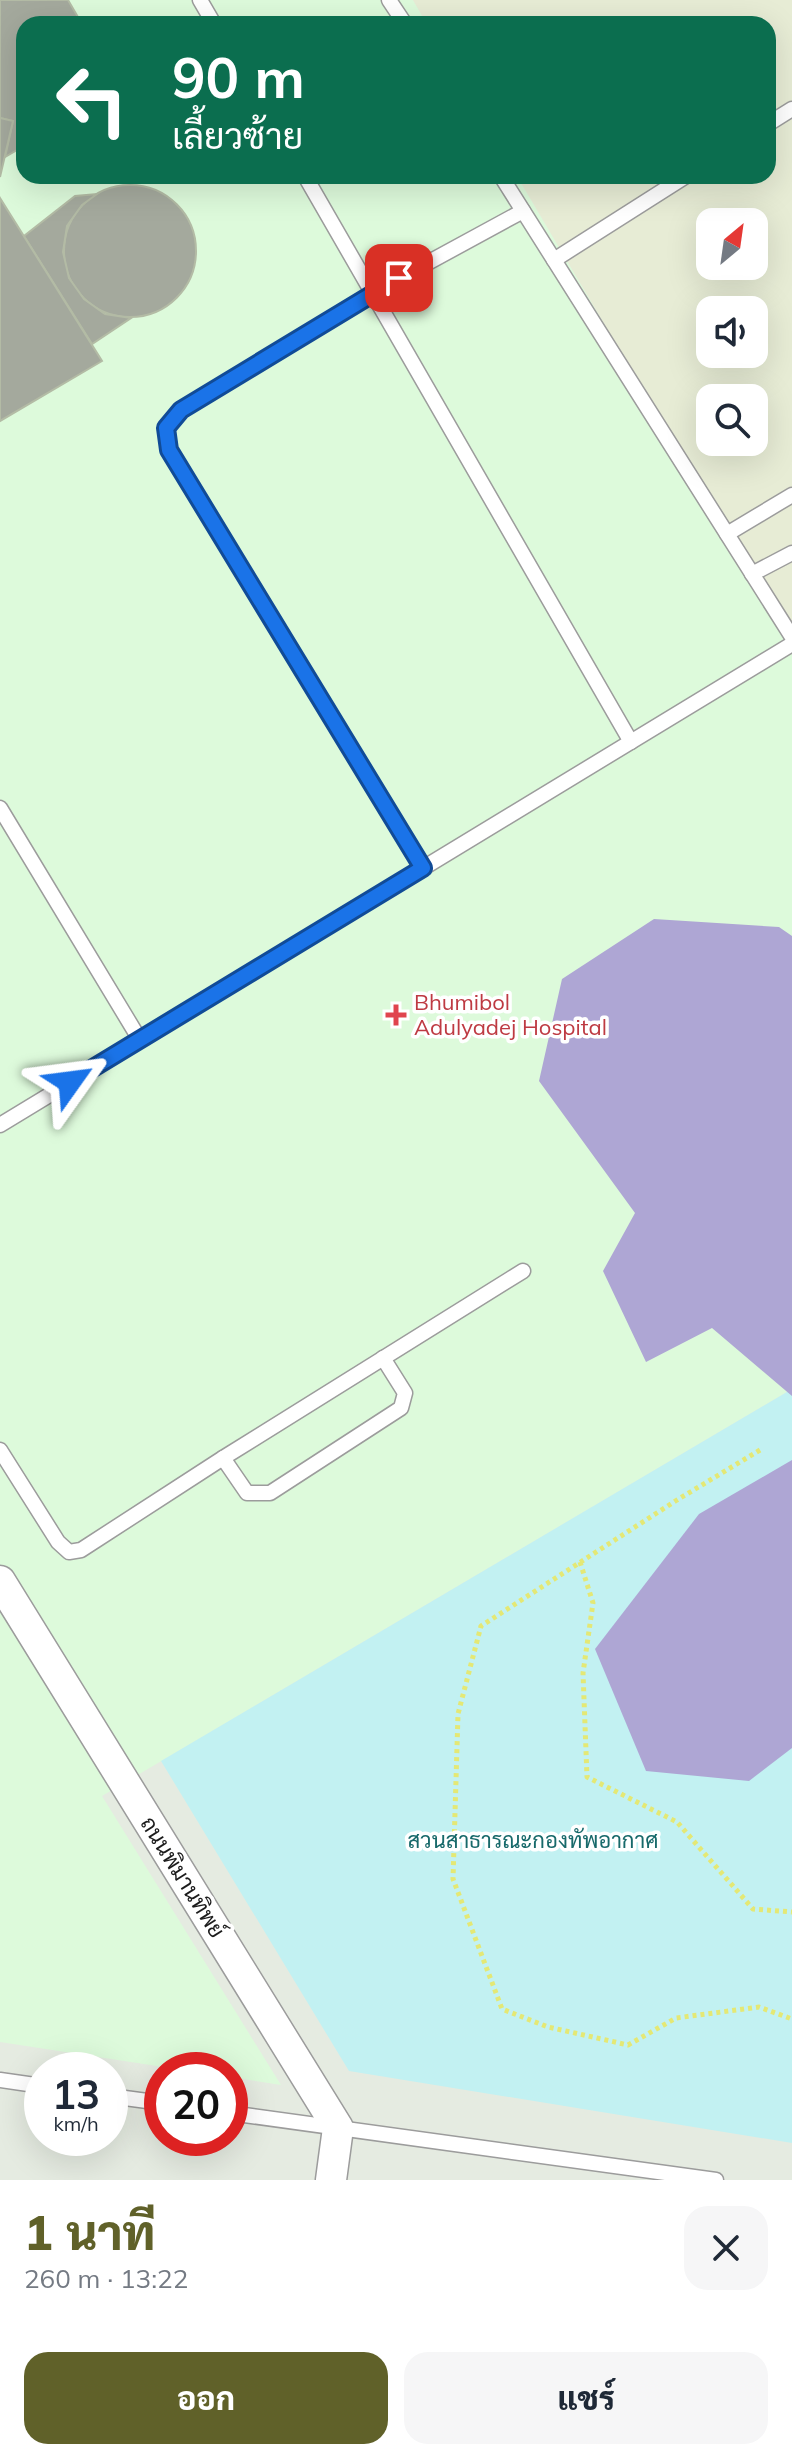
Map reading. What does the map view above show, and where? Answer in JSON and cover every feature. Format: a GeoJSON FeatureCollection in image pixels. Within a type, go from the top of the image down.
{"type":"FeatureCollection","features":[{"type":"Feature","properties":{"kind":"street","name":"ถนนพิมานทิพย์"},"geometry":{"type":"LineString","coordinates":[[0,1581],[338,2128]]}},
{"type":"Feature","properties":{"kind":"street"},"geometry":{"type":"LineString","coordinates":[[331,2180],[338,2128]]}},
{"type":"Feature","properties":{"kind":"lane"},"geometry":{"type":"LineString","coordinates":[[310,184],[631,742]]}},
{"type":"Feature","properties":{"kind":"lane"},"geometry":{"type":"LineString","coordinates":[[506,184],[792,637]]}},
{"type":"Feature","properties":{"kind":"lane"},"geometry":{"type":"LineString","coordinates":[[554,260],[673,184]]}},
{"type":"Feature","properties":{"kind":"lane"},"geometry":{"type":"LineString","coordinates":[[423,868],[169,450],[166,428],[181,410],[374,292],[523,211]]}},
{"type":"Feature","properties":{"kind":"lane"},"geometry":{"type":"LineString","coordinates":[[727,534],[792,495]]}},
{"type":"Feature","properties":{"kind":"lane"},"geometry":{"type":"LineString","coordinates":[[752,574],[792,553]]}},
{"type":"Feature","properties":{"kind":"lane"},"geometry":{"type":"LineString","coordinates":[[0,1125],[792,644]]}},
{"type":"Feature","properties":{"kind":"lane"},"geometry":{"type":"LineString","coordinates":[[0,808],[140,1040]]}},
{"type":"Feature","properties":{"kind":"lane"},"geometry":{"type":"LineString","coordinates":[[0,1450],[58,1542],[69,1552],[81,1550],[523,1271]]}},
{"type":"Feature","properties":{"kind":"lane"},"geometry":{"type":"LineString","coordinates":[[223,1458],[247,1493],[270,1493],[401,1408],[405,1393],[383,1358]]}},
{"type":"Feature","properties":{"kind":"lane"},"geometry":{"type":"LineString","coordinates":[[1,2083],[24,2085]]}},
{"type":"Feature","properties":{"kind":"lane"},"geometry":{"type":"LineString","coordinates":[[248,2116],[716,2180]]}},
{"type":"Feature","properties":{"kind":"path"},"geometry":{"type":"LineString","coordinates":[[760,1450],[481,1626],[458,1714],[453,1879],[502,2009],[548,2027],[628,2045],[676,2018],[759,2007],[792,2019]]}},
{"type":"Feature","properties":{"kind":"path"},"geometry":{"type":"LineString","coordinates":[[580,1562],[593,1603],[583,1673],[587,1777],[677,1822],[753,1909],[792,1912]]}},
{"type":"Feature","properties":{"kind":"shaded area","name":"Bhumibol Adulyadej Hospital"},"geometry":{"type":"Polygon","coordinates":[[[0,0],[413,0],[422,16],[16,16],[16,184],[522,184],[792,642],[792,1389],[102,1796],[281,2085],[248,2080],[248,2052],[144,2052],[144,2064],[128,2062],[128,2052],[65,2052],[0,2042],[0,0]]]}},
{"type":"Feature","properties":{"kind":"shaded area"},"geometry":{"type":"Polygon","coordinates":[[[413,0],[792,0],[792,642],[522,184],[776,184],[776,16],[422,16],[413,0]]]}},
{"type":"Feature","properties":{"kind":"shaded area"},"geometry":{"type":"Polygon","coordinates":[[[654,919],[779,927],[792,936],[792,1396],[712,1328],[646,1362],[603,1271],[635,1213],[539,1081],[562,979],[654,919]]]}},
{"type":"Feature","properties":{"kind":"shaded area"},"geometry":{"type":"Polygon","coordinates":[[[792,1460],[792,1748],[749,1781],[646,1771],[595,1649],[699,1514],[792,1460]]]}},
{"type":"Feature","properties":{"kind":"green space","name":"สวนสาธารณะกองทัพอากาศ"},"geometry":{"type":"Polygon","coordinates":[[[792,1389],[792,2143],[349,2071],[161,1761],[792,1389]]]}},
{"type":"Feature","properties":{"kind":"building"},"geometry":{"type":"Polygon","coordinates":[[[0,0],[68,0],[77,16],[16,16],[16,151],[5,157],[13,121],[0,118],[0,0]]]}},
{"type":"Feature","properties":{"kind":"building"},"geometry":{"type":"Polygon","coordinates":[[[0,118],[13,121],[0,177],[0,118]]]}},
{"type":"Feature","properties":{"kind":"building"},"geometry":{"type":"Polygon","coordinates":[[[130,185],[155,190],[177,204],[191,226],[196,251],[191,276],[177,298],[155,312],[130,317],[105,312],[83,298],[69,276],[64,251],[69,226],[83,204],[105,190],[130,185]]]}},
{"type":"Feature","properties":{"kind":"building"},"geometry":{"type":"Polygon","coordinates":[[[97,194],[82,205],[67,226],[63,252],[69,278],[84,299],[105,314],[131,318],[92,344],[24,236],[75,196],[97,194]]]}},
{"type":"Feature","properties":{"kind":"building"},"geometry":{"type":"Polygon","coordinates":[[[0,198],[102,361],[0,421],[0,198]]]}},
{"type":"Feature","properties":{"kind":"place","name":"Bhumibol Adulyadej Hospital"},"geometry":{"type":"Point","coordinates":[396,1015]}},
{"type":"Feature","properties":{"kind":"route"},"geometry":{"type":"LineString","coordinates":[[70,1082],[423,868],[169,450],[166,428],[181,410],[399,278]]}}]}
